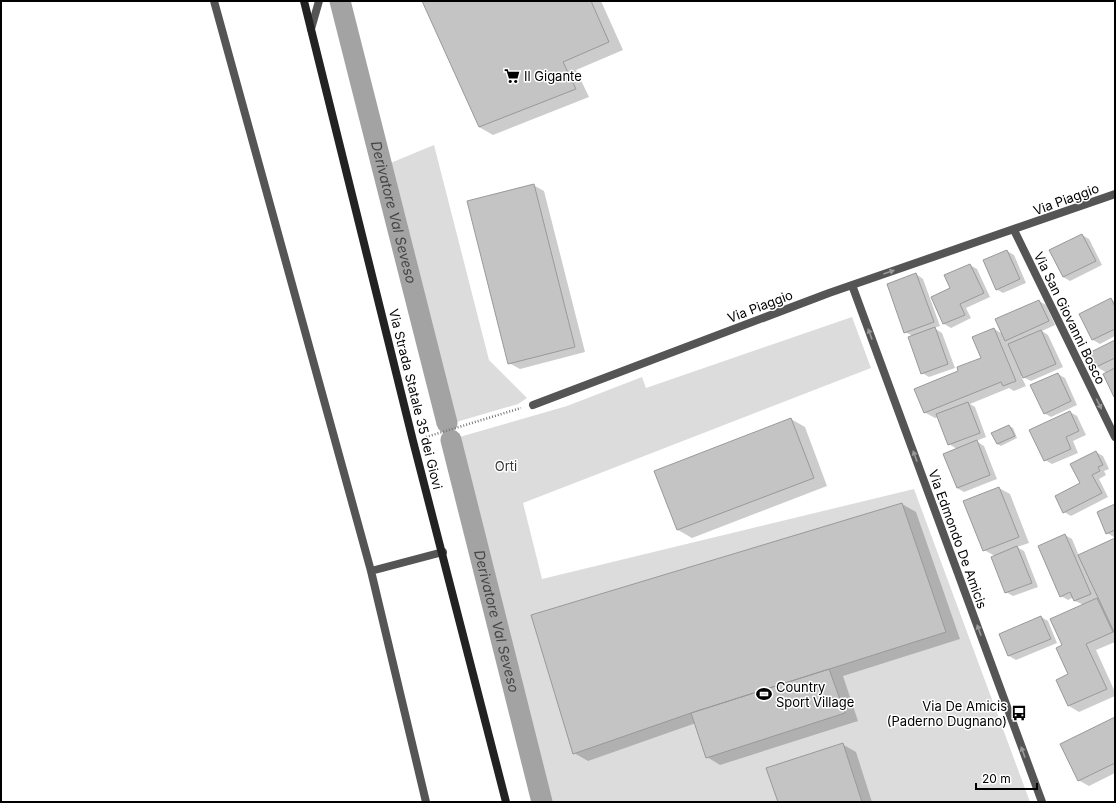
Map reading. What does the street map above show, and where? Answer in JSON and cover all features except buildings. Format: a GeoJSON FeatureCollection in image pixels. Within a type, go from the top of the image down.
{"type":"FeatureCollection","features":[{"type":"Feature","properties":{"kind":"main road","name":"Via Strada Statale 35 dei Giovi"},"geometry":{"type":"LineString","coordinates":[[304,1],[413,441],[443,552],[506,802]]}},
{"type":"Feature","properties":{"kind":"street"},"geometry":{"type":"LineString","coordinates":[[214,1],[371,571],[426,802]]}},
{"type":"Feature","properties":{"kind":"street"},"geometry":{"type":"LineString","coordinates":[[311,29],[319,1]]}},
{"type":"Feature","properties":{"kind":"street","name":"Via Piaggio"},"geometry":{"type":"LineString","coordinates":[[533,405],[852,285],[1115,194]]}},
{"type":"Feature","properties":{"kind":"street","name":"Via San Giovanni Bosco"},"geometry":{"type":"LineString","coordinates":[[1014,230],[1115,437]]}},
{"type":"Feature","properties":{"kind":"street","name":"Via Edmondo De Amicis"},"geometry":{"type":"LineString","coordinates":[[852,285],[1042,802]]}},
{"type":"Feature","properties":{"kind":"street"},"geometry":{"type":"LineString","coordinates":[[371,571],[443,552]]}},
{"type":"Feature","properties":{"kind":"path"},"geometry":{"type":"LineString","coordinates":[[413,441],[533,405]]}},
{"type":"Feature","properties":{"kind":"green space"},"geometry":{"type":"Polygon","coordinates":[[[434,145],[489,360],[527,398],[518,404],[453,423],[388,164],[434,145]]]}},
{"type":"Feature","properties":{"kind":"green space","name":"Country Sport Village"},"geometry":{"type":"Polygon","coordinates":[[[852,317],[871,368],[523,503],[542,579],[914,489],[1030,802],[546,802],[456,438],[567,406],[642,377],[646,388],[852,317]]]}},
{"type":"Feature","properties":{"kind":"waterway","name":"Derivatore Val Seveso"},"geometry":{"type":"LineString","coordinates":[[340,1],[447,423]]}},
{"type":"Feature","properties":{"kind":"waterway","name":"Derivatore Val Seveso"},"geometry":{"type":"LineString","coordinates":[[451,440],[542,802]]}},
{"type":"Feature","properties":{"kind":"place","name":"Il Gigante"},"geometry":{"type":"Point","coordinates":[512,76]}},
{"type":"Feature","properties":{"kind":"place","name":"Country Sport Village"},"geometry":{"type":"Point","coordinates":[764,694]}},
{"type":"Feature","properties":{"kind":"place","name":"Via De Amicis (Paderno Dugnano)"},"geometry":{"type":"Point","coordinates":[1019,713]}},
{"type":"Feature","properties":{"kind":"park label","name":"Orti"},"geometry":{"type":"Point","coordinates":[506,466]}}]}
